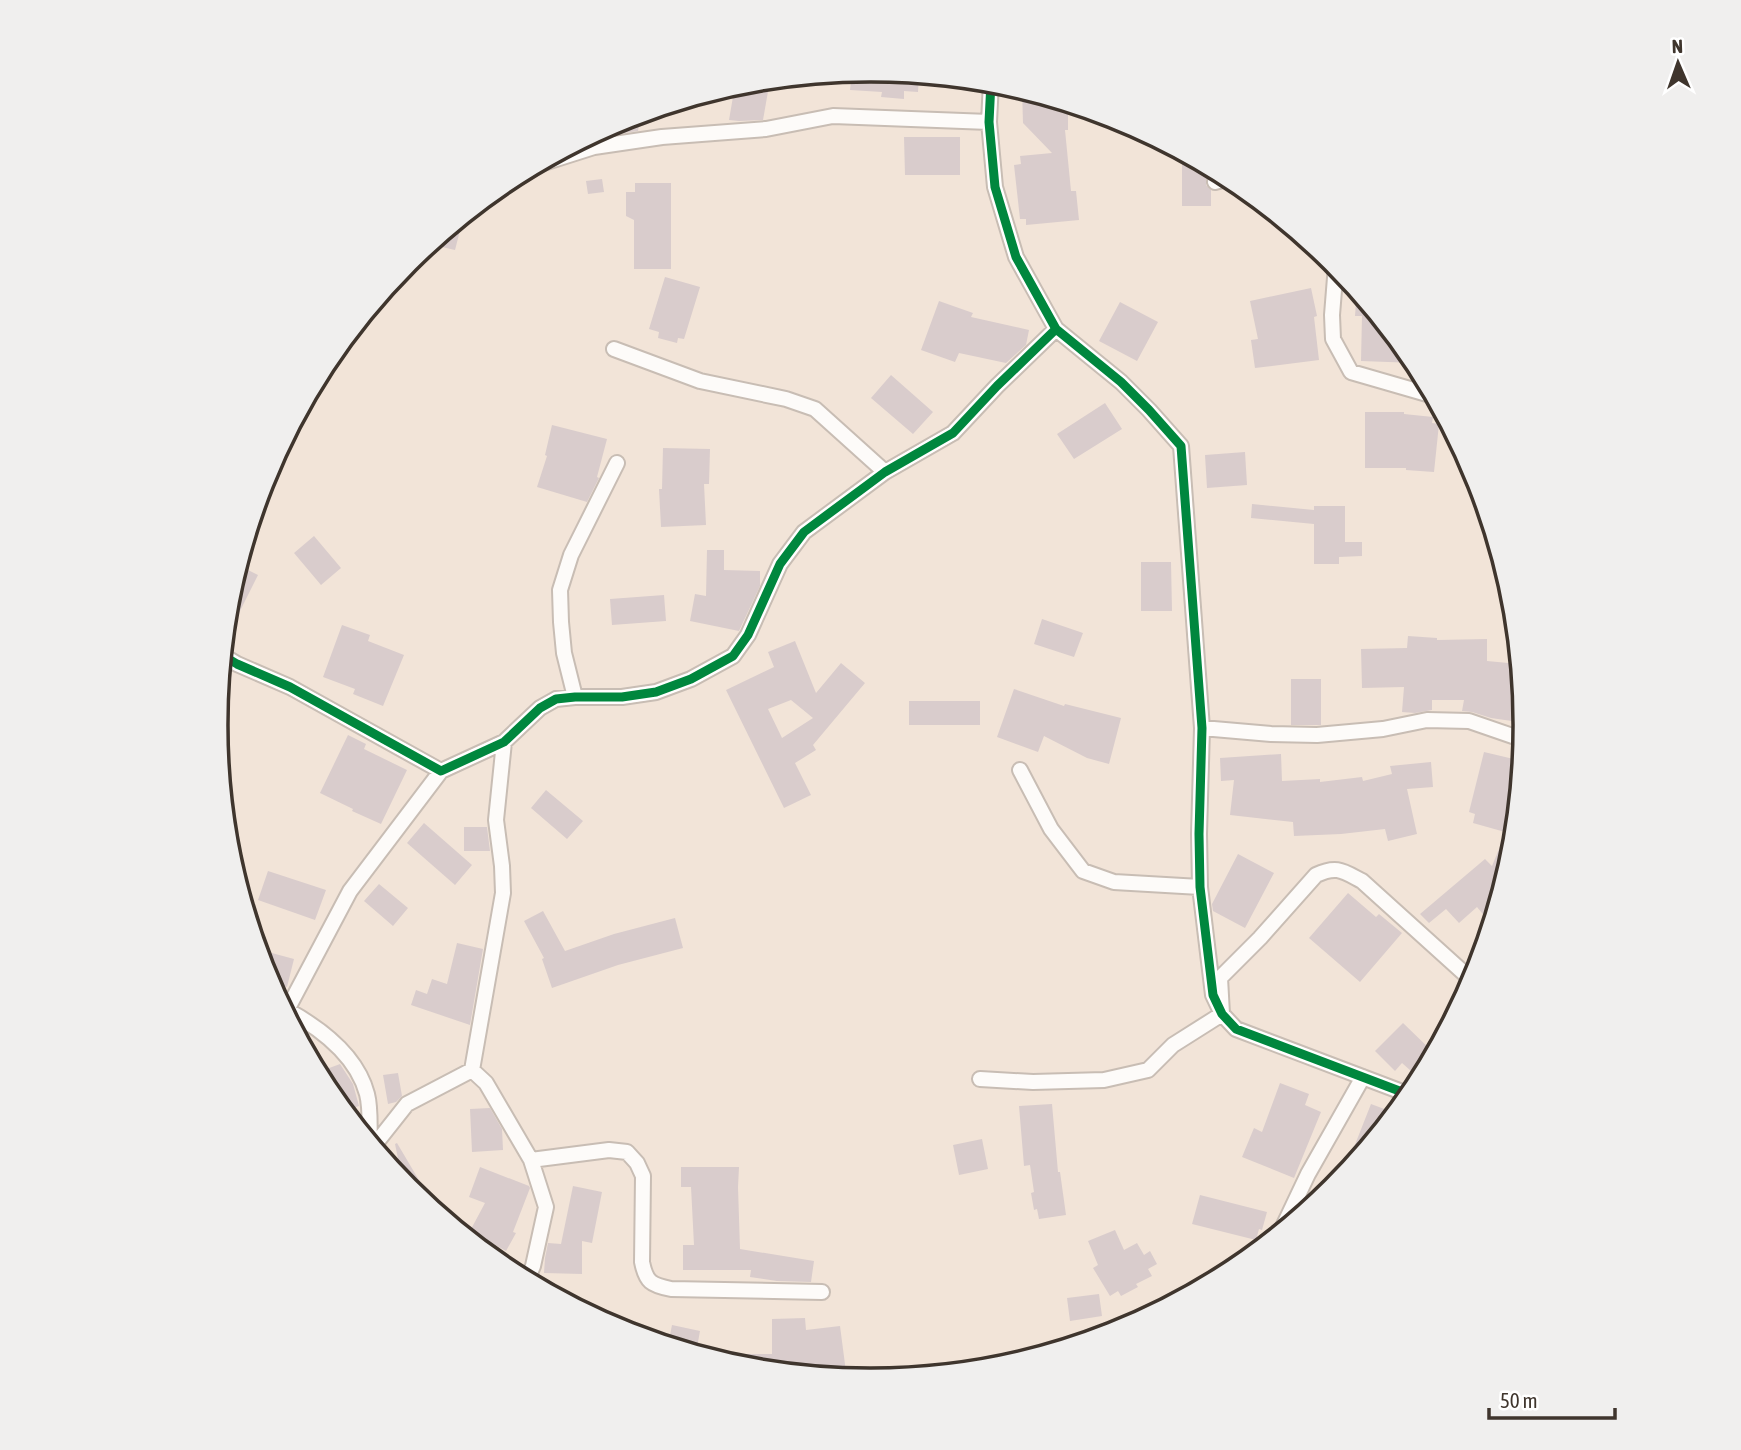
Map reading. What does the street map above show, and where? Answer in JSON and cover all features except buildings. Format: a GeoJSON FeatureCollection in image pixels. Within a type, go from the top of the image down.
{"type":"FeatureCollection","features":[{"type":"Feature","properties":{"kind":"street"},"geometry":{"type":"LineString","coordinates":[[990,94],[989,122],[995,187],[1016,257],[1056,329],[1121,382],[1181,446],[1202,728],[1200,887],[1213,995],[1222,1014],[1236,1029],[1399,1091]]}},
{"type":"Feature","properties":{"kind":"street"},"geometry":{"type":"LineString","coordinates":[[583,150],[662,137],[766,129],[833,116],[989,122]]}},
{"type":"Feature","properties":{"kind":"street"},"geometry":{"type":"LineString","coordinates":[[1335,281],[1333,340],[1351,372],[1420,392]]}},
{"type":"Feature","properties":{"kind":"street"},"geometry":{"type":"LineString","coordinates":[[290,1000],[350,891],[441,771],[504,743],[540,708],[556,699],[575,696],[622,697],[656,692],[691,679],[733,656],[748,635],[780,564],[804,532],[885,472],[953,433],[1056,329]]}},
{"type":"Feature","properties":{"kind":"street"},"geometry":{"type":"LineString","coordinates":[[614,349],[699,381],[786,399],[815,409],[885,472]]}},
{"type":"Feature","properties":{"kind":"street"},"geometry":{"type":"LineString","coordinates":[[575,696],[564,653],[561,590],[571,555],[617,463]]}},
{"type":"Feature","properties":{"kind":"street"},"geometry":{"type":"LineString","coordinates":[[231,660],[290,687],[441,771]]}},
{"type":"Feature","properties":{"kind":"street"},"geometry":{"type":"LineString","coordinates":[[1202,728],[1317,735],[1383,729],[1427,720],[1469,720],[1513,736]]}},
{"type":"Feature","properties":{"kind":"street"},"geometry":{"type":"LineString","coordinates":[[472,1070],[503,893],[496,820],[504,743]]}},
{"type":"Feature","properties":{"kind":"street"},"geometry":{"type":"LineString","coordinates":[[1020,770],[1051,829],[1083,871],[1114,882],[1200,887]]}},
{"type":"Feature","properties":{"kind":"street"},"geometry":{"type":"LineString","coordinates":[[1222,1014],[1220,978],[1317,875],[1328,869],[1342,870],[1362,881],[1463,972]]}},
{"type":"Feature","properties":{"kind":"street"},"geometry":{"type":"LineString","coordinates":[[980,1079],[1033,1082],[1104,1080],[1148,1070],[1173,1045],[1222,1014]]}},
{"type":"Feature","properties":{"kind":"street"},"geometry":{"type":"LineString","coordinates":[[298,1016],[310,1023],[356,1066],[368,1095],[371,1128]]}},
{"type":"Feature","properties":{"kind":"street"},"geometry":{"type":"LineString","coordinates":[[378,1138],[407,1104],[472,1070]]}},
{"type":"Feature","properties":{"kind":"street"},"geometry":{"type":"LineString","coordinates":[[472,1070],[486,1083],[531,1160],[546,1207],[531,1271]]}},
{"type":"Feature","properties":{"kind":"street"},"geometry":{"type":"LineString","coordinates":[[1290,1211],[1308,1174],[1363,1077]]}},
{"type":"Feature","properties":{"kind":"street"},"geometry":{"type":"LineString","coordinates":[[531,1160],[609,1150],[627,1152],[637,1163],[643,1176],[642,1262],[645,1275],[654,1285],[671,1289],[822,1292]]}},
{"type":"Feature","properties":{"kind":"cycle path"},"geometry":{"type":"LineString","coordinates":[[990,94],[989,122],[995,187],[1016,257],[1056,329],[1121,382],[1181,446],[1202,728],[1200,887],[1213,995],[1222,1014],[1236,1029],[1399,1091]]}},
{"type":"Feature","properties":{"kind":"cycle path"},"geometry":{"type":"LineString","coordinates":[[231,660],[290,687],[441,771],[504,742],[540,708],[556,699],[622,697],[656,692],[691,679],[733,656],[748,635],[780,564],[804,532],[885,472],[953,433],[1056,329]]}}]}
